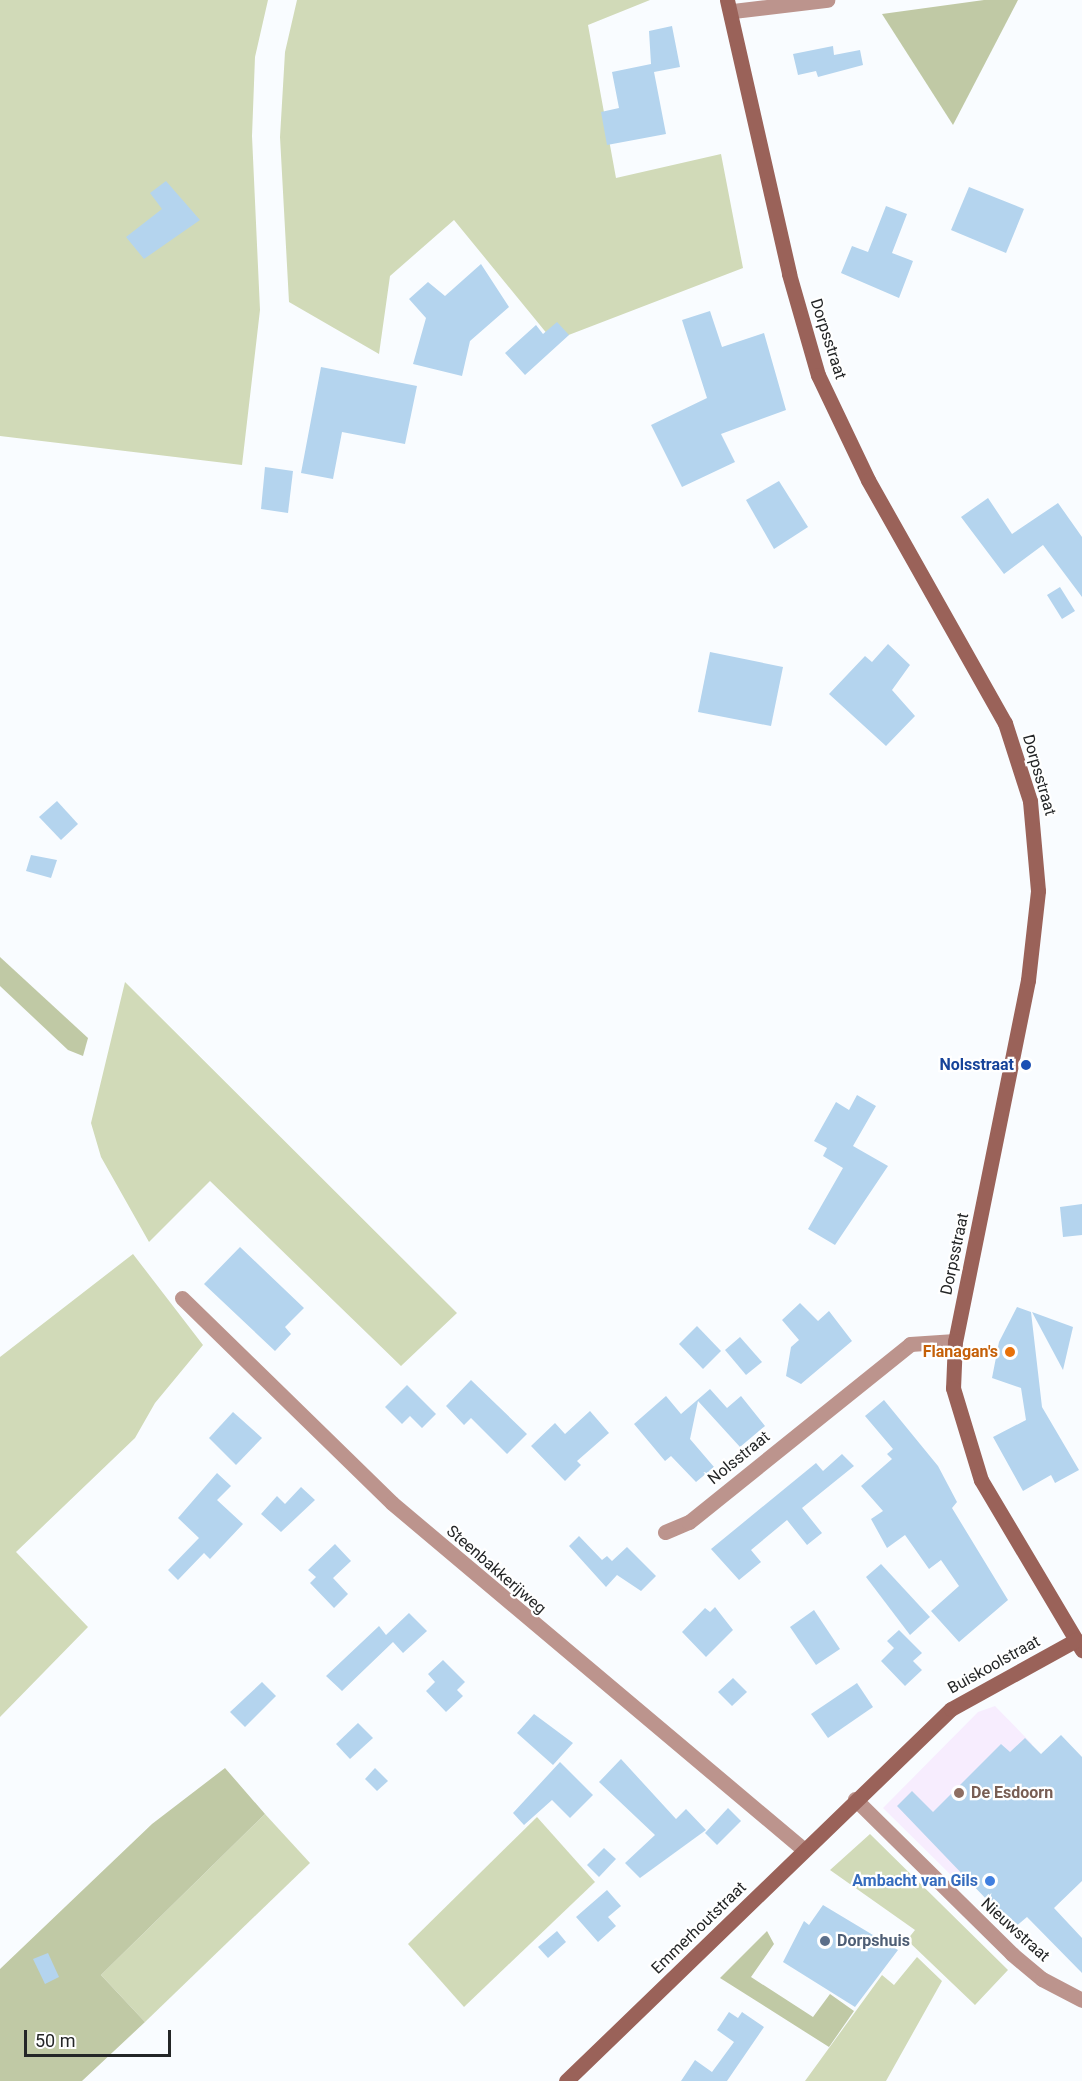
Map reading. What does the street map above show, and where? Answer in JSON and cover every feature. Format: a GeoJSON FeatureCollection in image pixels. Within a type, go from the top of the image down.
{"type":"FeatureCollection","features":[{"type":"Feature","properties":{"kind":"main road","name":"Dorpsstraat"},"geometry":{"type":"LineString","coordinates":[[730,5],[789,274],[818,375],[868,480],[1005,723],[1030,801],[1038,847],[1027,991],[955,1341],[953,1388],[969,1454],[1079,1645]]}},
{"type":"Feature","properties":{"kind":"main road","name":"Buiskoolstraat"},"geometry":{"type":"LineString","coordinates":[[855,1799],[951,1709],[1079,1645]]}},
{"type":"Feature","properties":{"kind":"main road","name":"Emmerhoutstraat"},"geometry":{"type":"LineString","coordinates":[[566,2081],[855,1799]]}},
{"type":"Feature","properties":{"kind":"street"},"geometry":{"type":"LineString","coordinates":[[730,5],[827,0]]}},
{"type":"Feature","properties":{"kind":"street","name":"Steenbakkerijweg"},"geometry":{"type":"LineString","coordinates":[[182,1298],[392,1503],[803,1850]]}},
{"type":"Feature","properties":{"kind":"street","name":"Nolsstraat"},"geometry":{"type":"LineString","coordinates":[[665,1532],[689,1522],[910,1344],[955,1341]]}},
{"type":"Feature","properties":{"kind":"street","name":"Nieuwstraat"},"geometry":{"type":"LineString","coordinates":[[855,1799],[1012,1954],[1042,1979],[1082,2000]]}},
{"type":"Feature","properties":{"kind":"shaded area","name":"De Esdoorn"},"geometry":{"type":"Polygon","coordinates":[[[995,1706],[1032,1744],[1019,1759],[995,1845],[957,1881],[883,1808],[978,1712],[995,1706]]]}},
{"type":"Feature","properties":{"kind":"green space"},"geometry":{"type":"Polygon","coordinates":[[[0,0],[268,0],[255,57],[252,136],[260,310],[242,465],[0,436],[0,0]]]}},
{"type":"Feature","properties":{"kind":"green space"},"geometry":{"type":"Polygon","coordinates":[[[297,0],[650,0],[588,25],[616,178],[721,154],[743,268],[553,341],[454,220],[390,276],[379,354],[289,302],[280,137],[285,52],[297,0]]]}},
{"type":"Feature","properties":{"kind":"green space"},"geometry":{"type":"Polygon","coordinates":[[[984,0],[1018,0],[953,125],[882,14],[984,0]]]}},
{"type":"Feature","properties":{"kind":"green space"},"geometry":{"type":"Polygon","coordinates":[[[0,957],[88,1038],[83,1056],[68,1050],[0,986],[0,957]]]}},
{"type":"Feature","properties":{"kind":"green space"},"geometry":{"type":"Polygon","coordinates":[[[125,982],[457,1313],[401,1366],[210,1181],[149,1242],[101,1157],[91,1123],[125,982]]]}},
{"type":"Feature","properties":{"kind":"green space"},"geometry":{"type":"Polygon","coordinates":[[[133,1254],[203,1345],[155,1403],[135,1438],[16,1552],[88,1627],[0,1717],[0,1357],[133,1254]]]}},
{"type":"Feature","properties":{"kind":"green space"},"geometry":{"type":"Polygon","coordinates":[[[225,1768],[265,1814],[101,1975],[145,2022],[82,2081],[0,2081],[0,1969],[152,1824],[225,1768]]]}},
{"type":"Feature","properties":{"kind":"green space"},"geometry":{"type":"Polygon","coordinates":[[[265,1814],[310,1863],[145,2022],[101,1975],[265,1814]]]}},
{"type":"Feature","properties":{"kind":"green space"},"geometry":{"type":"Polygon","coordinates":[[[537,1817],[595,1882],[464,2007],[408,1944],[537,1817]]]}},
{"type":"Feature","properties":{"kind":"green space"},"geometry":{"type":"Polygon","coordinates":[[[870,1834],[1008,1970],[975,2005],[907,1940],[915,1930],[830,1870],[870,1834]]]}},
{"type":"Feature","properties":{"kind":"green space"},"geometry":{"type":"Polygon","coordinates":[[[767,1931],[774,1944],[751,1977],[813,2017],[830,1994],[854,2011],[829,2047],[720,1978],[767,1931]]]}},
{"type":"Feature","properties":{"kind":"green space"},"geometry":{"type":"Polygon","coordinates":[[[917,1957],[942,1981],[886,2081],[805,2081],[882,1975],[894,1985],[917,1957]]]}},
{"type":"Feature","properties":{"kind":"building"},"geometry":{"type":"Polygon","coordinates":[[[672,26],[680,67],[654,72],[666,134],[607,145],[601,112],[619,108],[612,72],[651,64],[649,31],[672,26]]]}},
{"type":"Feature","properties":{"kind":"building"},"geometry":{"type":"Polygon","coordinates":[[[833,46],[834,55],[860,50],[863,65],[818,77],[816,71],[798,75],[793,54],[833,46]]]}},
{"type":"Feature","properties":{"kind":"building"},"geometry":{"type":"Polygon","coordinates":[[[166,181],[200,220],[144,259],[126,237],[162,209],[150,193],[166,181]]]}},
{"type":"Feature","properties":{"kind":"building"},"geometry":{"type":"Polygon","coordinates":[[[969,187],[1024,209],[1006,253],[951,230],[969,187]]]}},
{"type":"Feature","properties":{"kind":"building"},"geometry":{"type":"Polygon","coordinates":[[[886,206],[907,214],[892,253],[913,261],[899,298],[841,273],[852,246],[868,252],[886,206]]]}},
{"type":"Feature","properties":{"kind":"building"},"geometry":{"type":"Polygon","coordinates":[[[481,264],[509,307],[470,341],[462,376],[413,364],[426,318],[409,299],[428,282],[445,296],[481,264]]]}},
{"type":"Feature","properties":{"kind":"building"},"geometry":{"type":"Polygon","coordinates":[[[710,311],[722,347],[764,333],[786,410],[721,434],[735,462],[682,487],[651,425],[707,398],[682,320],[710,311]]]}},
{"type":"Feature","properties":{"kind":"building"},"geometry":{"type":"Polygon","coordinates":[[[557,322],[569,335],[525,375],[505,353],[536,325],[543,334],[557,322]]]}},
{"type":"Feature","properties":{"kind":"building"},"geometry":{"type":"Polygon","coordinates":[[[321,367],[417,386],[405,444],[342,432],[333,479],[301,473],[321,367]]]}},
{"type":"Feature","properties":{"kind":"building"},"geometry":{"type":"Polygon","coordinates":[[[265,467],[293,471],[288,513],[261,509],[265,467]]]}},
{"type":"Feature","properties":{"kind":"building"},"geometry":{"type":"Polygon","coordinates":[[[779,481],[808,527],[774,549],[746,500],[779,481]]]}},
{"type":"Feature","properties":{"kind":"building"},"geometry":{"type":"Polygon","coordinates":[[[988,498],[1012,534],[1058,503],[1082,537],[1082,597],[1043,545],[1004,574],[961,517],[988,498]]]}},
{"type":"Feature","properties":{"kind":"building"},"geometry":{"type":"Polygon","coordinates":[[[1060,587],[1075,611],[1062,619],[1047,595],[1060,587]]]}},
{"type":"Feature","properties":{"kind":"building"},"geometry":{"type":"Polygon","coordinates":[[[888,644],[910,665],[892,690],[915,716],[886,746],[829,694],[865,656],[872,662],[888,644]]]}},
{"type":"Feature","properties":{"kind":"building"},"geometry":{"type":"Polygon","coordinates":[[[710,652],[783,667],[771,726],[698,712],[710,652]]]}},
{"type":"Feature","properties":{"kind":"building"},"geometry":{"type":"Polygon","coordinates":[[[57,801],[78,824],[61,840],[39,817],[57,801]]]}},
{"type":"Feature","properties":{"kind":"building"},"geometry":{"type":"Polygon","coordinates":[[[31,855],[57,860],[51,878],[26,871],[31,855]]]}},
{"type":"Feature","properties":{"kind":"building"},"geometry":{"type":"Polygon","coordinates":[[[857,1095],[876,1106],[853,1146],[888,1166],[835,1245],[808,1229],[843,1168],[823,1156],[827,1148],[814,1141],[836,1102],[849,1110],[857,1095]]]}},
{"type":"Feature","properties":{"kind":"building"},"geometry":{"type":"Polygon","coordinates":[[[1082,1204],[1082,1235],[1063,1237],[1060,1207],[1082,1204]]]}},
{"type":"Feature","properties":{"kind":"building"},"geometry":{"type":"Polygon","coordinates":[[[240,1247],[304,1308],[285,1327],[291,1334],[275,1351],[204,1284],[240,1247]]]}},
{"type":"Feature","properties":{"kind":"building"},"geometry":{"type":"Polygon","coordinates":[[[800,1303],[818,1321],[829,1311],[852,1341],[801,1384],[786,1376],[791,1347],[799,1340],[782,1320],[800,1303]]]}},
{"type":"Feature","properties":{"kind":"building"},"geometry":{"type":"Polygon","coordinates":[[[1017,1307],[1031,1312],[1042,1407],[1079,1470],[1055,1483],[1051,1475],[1023,1491],[993,1437],[1026,1420],[1021,1388],[992,1378],[999,1342],[1017,1307]]]}},
{"type":"Feature","properties":{"kind":"building"},"geometry":{"type":"Polygon","coordinates":[[[1032,1312],[1073,1327],[1063,1370],[1032,1312]]]}},
{"type":"Feature","properties":{"kind":"building"},"geometry":{"type":"Polygon","coordinates":[[[697,1326],[721,1351],[703,1369],[679,1344],[697,1326]]]}},
{"type":"Feature","properties":{"kind":"building"},"geometry":{"type":"Polygon","coordinates":[[[740,1337],[762,1362],[746,1375],[725,1350],[740,1337]]]}},
{"type":"Feature","properties":{"kind":"building"},"geometry":{"type":"Polygon","coordinates":[[[471,1380],[527,1434],[507,1454],[471,1418],[464,1425],[446,1406],[471,1380]]]}},
{"type":"Feature","properties":{"kind":"building"},"geometry":{"type":"Polygon","coordinates":[[[407,1385],[436,1414],[422,1428],[410,1416],[402,1424],[385,1407],[407,1385]]]}},
{"type":"Feature","properties":{"kind":"building"},"geometry":{"type":"Polygon","coordinates":[[[710,1389],[727,1408],[741,1396],[765,1426],[740,1447],[698,1401],[690,1439],[714,1467],[696,1482],[671,1456],[665,1461],[634,1424],[666,1396],[681,1414],[710,1389]]]}},
{"type":"Feature","properties":{"kind":"building"},"geometry":{"type":"Polygon","coordinates":[[[884,1400],[938,1466],[957,1502],[952,1508],[1008,1600],[959,1642],[931,1611],[959,1586],[941,1560],[929,1569],[905,1535],[887,1548],[871,1519],[883,1511],[861,1486],[892,1459],[887,1454],[893,1449],[865,1416],[884,1400]]]}},
{"type":"Feature","properties":{"kind":"building"},"geometry":{"type":"Polygon","coordinates":[[[590,1411],[609,1433],[577,1461],[581,1465],[565,1481],[531,1446],[555,1423],[565,1434],[590,1411]]]}},
{"type":"Feature","properties":{"kind":"building"},"geometry":{"type":"Polygon","coordinates":[[[233,1412],[262,1438],[236,1465],[209,1438],[233,1412]]]}},
{"type":"Feature","properties":{"kind":"building"},"geometry":{"type":"Polygon","coordinates":[[[842,1454],[854,1466],[802,1508],[822,1533],[807,1545],[787,1520],[751,1550],[761,1562],[739,1580],[711,1549],[816,1463],[823,1471],[842,1454]]]}},
{"type":"Feature","properties":{"kind":"building"},"geometry":{"type":"Polygon","coordinates":[[[217,1473],[231,1486],[217,1500],[243,1524],[210,1559],[204,1553],[178,1580],[168,1570],[199,1538],[178,1518],[217,1473]]]}},
{"type":"Feature","properties":{"kind":"building"},"geometry":{"type":"Polygon","coordinates":[[[301,1487],[315,1500],[281,1532],[261,1514],[277,1496],[285,1504],[301,1487]]]}},
{"type":"Feature","properties":{"kind":"building"},"geometry":{"type":"Polygon","coordinates":[[[579,1536],[602,1560],[607,1556],[612,1561],[627,1547],[656,1576],[641,1591],[617,1575],[606,1587],[569,1546],[579,1536]]]}},
{"type":"Feature","properties":{"kind":"building"},"geometry":{"type":"Polygon","coordinates":[[[335,1544],[351,1561],[333,1578],[348,1594],[334,1608],[310,1583],[316,1577],[308,1570],[335,1544]]]}},
{"type":"Feature","properties":{"kind":"building"},"geometry":{"type":"Polygon","coordinates":[[[881,1564],[930,1617],[910,1635],[866,1577],[881,1564]]]}},
{"type":"Feature","properties":{"kind":"building"},"geometry":{"type":"Polygon","coordinates":[[[715,1607],[733,1630],[706,1657],[682,1632],[705,1608],[710,1612],[715,1607]]]}},
{"type":"Feature","properties":{"kind":"building"},"geometry":{"type":"Polygon","coordinates":[[[814,1610],[840,1649],[816,1665],[790,1627],[814,1610]]]}},
{"type":"Feature","properties":{"kind":"building"},"geometry":{"type":"Polygon","coordinates":[[[409,1613],[427,1631],[403,1653],[393,1642],[342,1691],[326,1676],[379,1626],[386,1635],[409,1613]]]}},
{"type":"Feature","properties":{"kind":"building"},"geometry":{"type":"Polygon","coordinates":[[[899,1630],[922,1653],[913,1661],[922,1670],[905,1686],[881,1661],[894,1648],[887,1641],[899,1630]]]}},
{"type":"Feature","properties":{"kind":"building"},"geometry":{"type":"Polygon","coordinates":[[[443,1660],[465,1682],[457,1690],[463,1696],[446,1712],[426,1691],[435,1682],[428,1674],[443,1660]]]}},
{"type":"Feature","properties":{"kind":"building"},"geometry":{"type":"Polygon","coordinates":[[[733,1678],[747,1692],[732,1706],[718,1692],[733,1678]]]}},
{"type":"Feature","properties":{"kind":"building"},"geometry":{"type":"Polygon","coordinates":[[[262,1682],[276,1696],[245,1727],[230,1712],[262,1682]]]}},
{"type":"Feature","properties":{"kind":"building"},"geometry":{"type":"Polygon","coordinates":[[[857,1683],[873,1707],[828,1738],[811,1714],[857,1683]]]}},
{"type":"Feature","properties":{"kind":"building"},"geometry":{"type":"Polygon","coordinates":[[[534,1714],[573,1743],[553,1765],[517,1733],[534,1714]]]}},
{"type":"Feature","properties":{"kind":"building"},"geometry":{"type":"Polygon","coordinates":[[[358,1723],[373,1738],[350,1759],[336,1744],[358,1723]]]}},
{"type":"Feature","properties":{"kind":"building"},"geometry":{"type":"Polygon","coordinates":[[[1061,1735],[1082,1757],[1082,1881],[1054,1908],[1082,1938],[1082,1973],[1027,1917],[1014,1928],[897,1806],[912,1791],[933,1812],[1001,1744],[1010,1752],[1025,1738],[1041,1754],[1061,1735]]]}},
{"type":"Feature","properties":{"kind":"building"},"geometry":{"type":"Polygon","coordinates":[[[621,1759],[676,1819],[686,1809],[706,1830],[640,1878],[625,1863],[655,1835],[599,1782],[621,1759]]]}},
{"type":"Feature","properties":{"kind":"building"},"geometry":{"type":"Polygon","coordinates":[[[560,1762],[593,1795],[570,1818],[552,1800],[524,1825],[513,1813],[560,1762]]]}},
{"type":"Feature","properties":{"kind":"building"},"geometry":{"type":"Polygon","coordinates":[[[375,1768],[388,1781],[377,1791],[365,1779],[375,1768]]]}},
{"type":"Feature","properties":{"kind":"building"},"geometry":{"type":"Polygon","coordinates":[[[728,1808],[741,1821],[717,1845],[705,1833],[728,1808]]]}},
{"type":"Feature","properties":{"kind":"building"},"geometry":{"type":"Polygon","coordinates":[[[604,1848],[616,1859],[599,1877],[587,1865],[604,1848]]]}},
{"type":"Feature","properties":{"kind":"building"},"geometry":{"type":"Polygon","coordinates":[[[607,1890],[621,1906],[608,1917],[616,1926],[598,1942],[576,1917],[607,1890]]]}},
{"type":"Feature","properties":{"kind":"building"},"geometry":{"type":"Polygon","coordinates":[[[823,1905],[898,1950],[855,2007],[783,1962],[804,1921],[809,1925],[823,1905]]]}},
{"type":"Feature","properties":{"kind":"building"},"geometry":{"type":"Polygon","coordinates":[[[557,1931],[566,1942],[548,1958],[538,1947],[557,1931]]]}},
{"type":"Feature","properties":{"kind":"building"},"geometry":{"type":"Polygon","coordinates":[[[48,1953],[59,1977],[45,1984],[33,1959],[48,1953]]]}},
{"type":"Feature","properties":{"kind":"building"},"geometry":{"type":"Polygon","coordinates":[[[729,2012],[738,2018],[742,2012],[764,2027],[727,2081],[681,2081],[695,2060],[712,2072],[734,2042],[717,2030],[729,2012]]]}},
{"type":"Feature","properties":{"kind":"place","name":"Nolsstraat"},"geometry":{"type":"Point","coordinates":[1026,1065]}},
{"type":"Feature","properties":{"kind":"place","name":"Flanagan's"},"geometry":{"type":"Point","coordinates":[1010,1352]}},
{"type":"Feature","properties":{"kind":"place","name":"De Esdoorn"},"geometry":{"type":"Point","coordinates":[959,1793]}},
{"type":"Feature","properties":{"kind":"place","name":"Ambacht van Gils"},"geometry":{"type":"Point","coordinates":[990,1881]}},
{"type":"Feature","properties":{"kind":"place","name":"Dorpshuis"},"geometry":{"type":"Point","coordinates":[825,1941]}}]}
